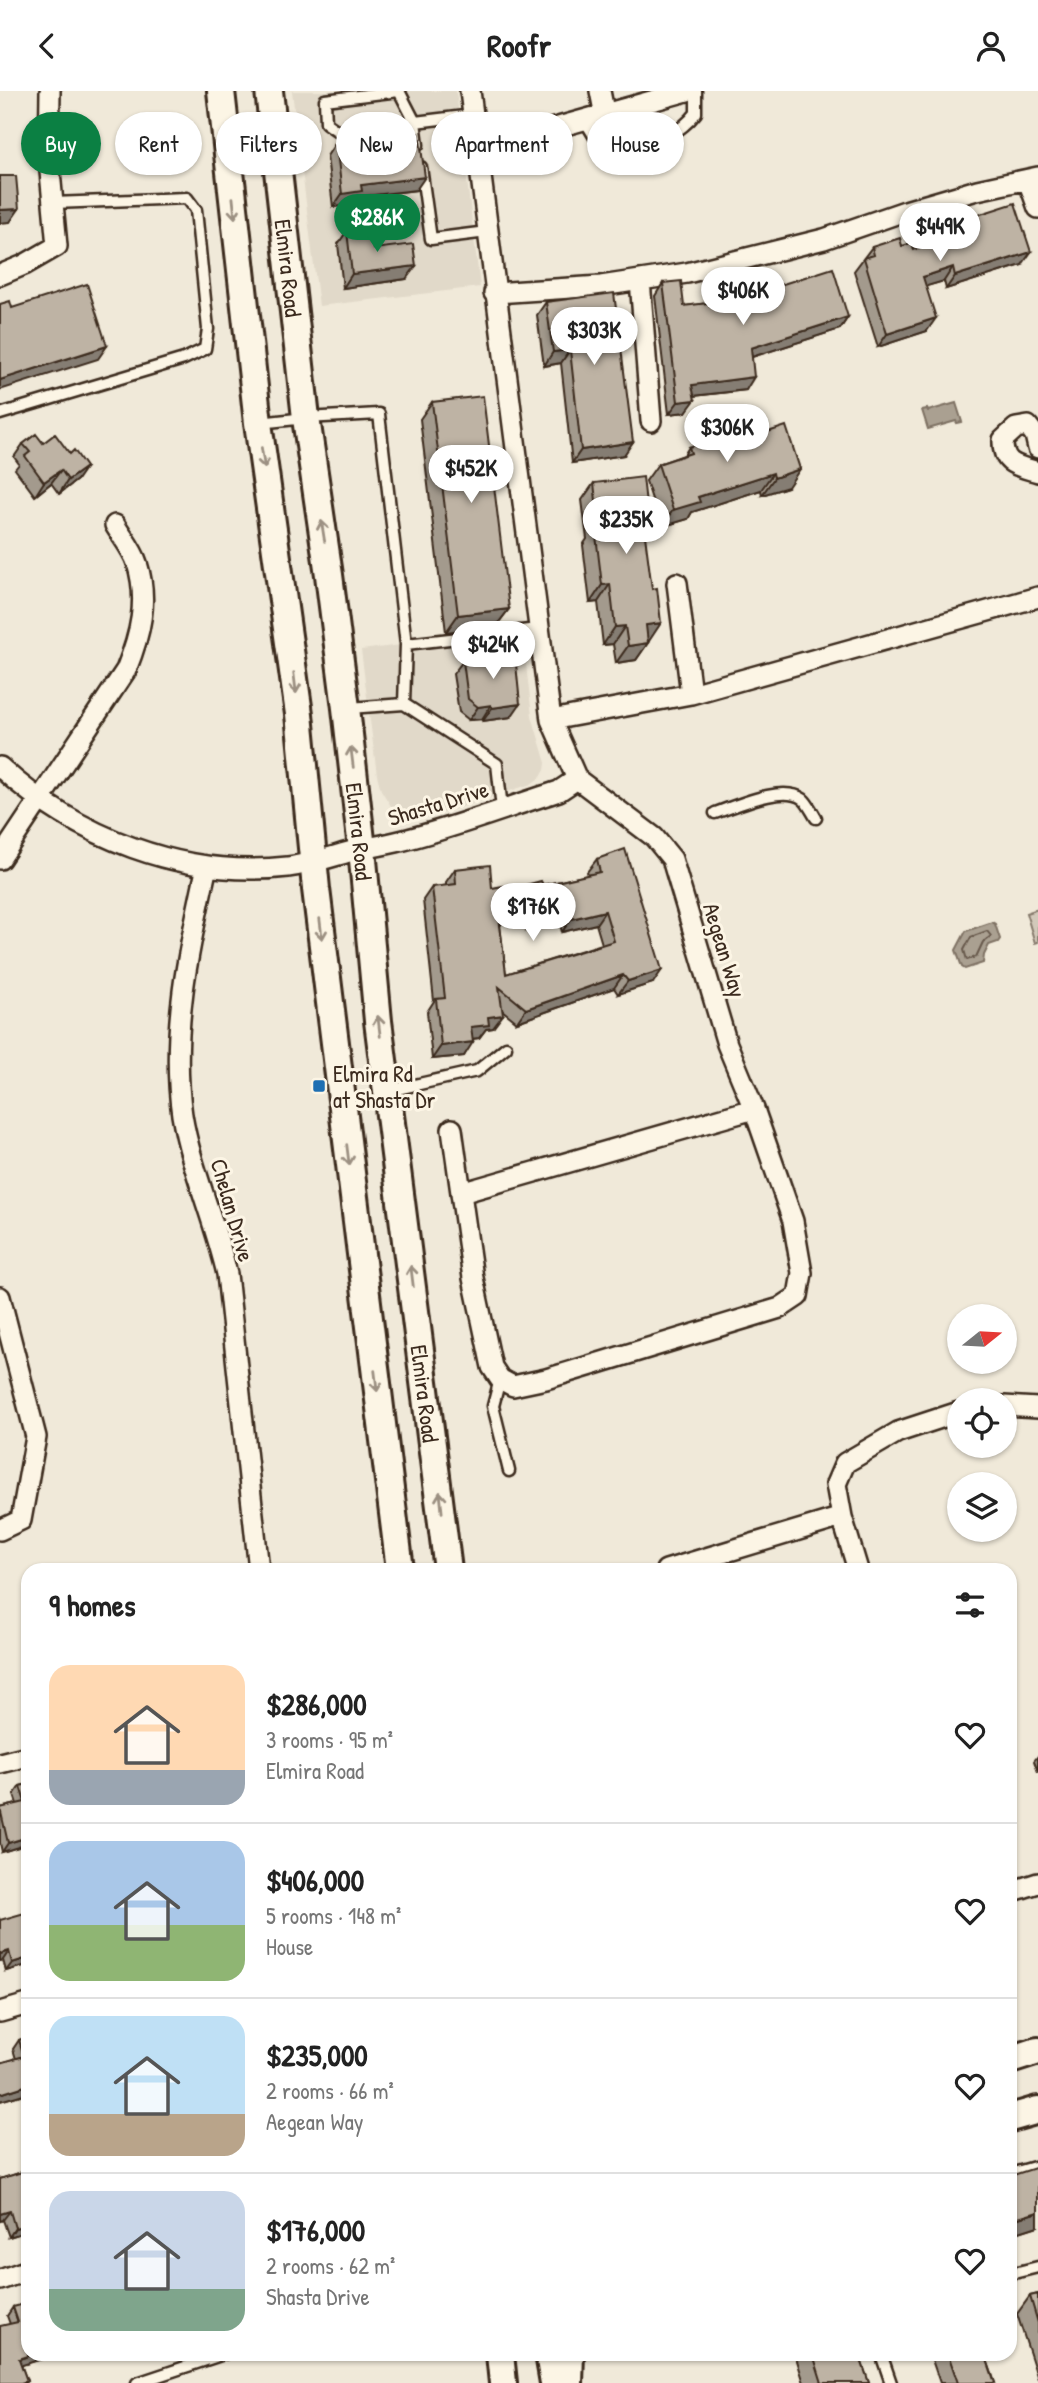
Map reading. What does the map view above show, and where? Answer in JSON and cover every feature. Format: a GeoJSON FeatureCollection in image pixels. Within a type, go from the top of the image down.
{"type":"FeatureCollection","features":[{"type":"Feature","properties":{"kind":"main road","name":"Elmira Road"},"geometry":{"type":"LineString","coordinates":[[221,91],[258,423],[297,700],[313,861],[399,1563]]}},
{"type":"Feature","properties":{"kind":"main road","name":"Elmira Road"},"geometry":{"type":"LineString","coordinates":[[269,91],[306,418],[346,708],[378,1021],[447,1563]]}},
{"type":"Feature","properties":{"kind":"main road"},"geometry":{"type":"LineString","coordinates":[[1017,2058],[1038,2051]]}},
{"type":"Feature","properties":{"kind":"main road"},"geometry":{"type":"LineString","coordinates":[[1017,2117],[1038,2110]]}},
{"type":"Feature","properties":{"kind":"main road"},"geometry":{"type":"LineString","coordinates":[[501,2361],[503,2383]]}},
{"type":"Feature","properties":{"kind":"main road"},"geometry":{"type":"LineString","coordinates":[[550,2361],[554,2383]]}},
{"type":"Feature","properties":{"kind":"main road"},"geometry":{"type":"LineString","coordinates":[[569,2383],[570,2361]]}},
{"type":"Feature","properties":{"kind":"street"},"geometry":{"type":"LineString","coordinates":[[0,275],[57,246],[49,161],[50,91]]}},
{"type":"Feature","properties":{"kind":"street","name":"Aegean Way"},"geometry":{"type":"LineString","coordinates":[[470,91],[472,112]]}},
{"type":"Feature","properties":{"kind":"street"},"geometry":{"type":"LineString","coordinates":[[600,91],[604,112]]}},
{"type":"Feature","properties":{"kind":"street"},"geometry":{"type":"LineString","coordinates":[[618,112],[687,91]]}},
{"type":"Feature","properties":{"kind":"street"},"geometry":{"type":"LineString","coordinates":[[573,124],[585,121]]}},
{"type":"Feature","properties":{"kind":"street","name":"Aegean Way"},"geometry":{"type":"LineString","coordinates":[[479,175],[551,720],[577,779],[654,837],[672,859],[727,1044],[754,1109],[793,1221],[802,1273],[798,1296],[780,1308],[546,1379],[513,1386],[500,1379]]}},
{"type":"Feature","properties":{"kind":"street"},"geometry":{"type":"LineString","coordinates":[[494,293],[601,286],[687,273],[824,239],[905,211],[977,190],[1033,178],[1038,208]]}},
{"type":"Feature","properties":{"kind":"street"},"geometry":{"type":"LineString","coordinates":[[640,280],[651,421]]}},
{"type":"Feature","properties":{"kind":"street"},"geometry":{"type":"LineString","coordinates":[[1038,448],[1035,435],[1028,426],[1016,428],[1003,440],[1003,451],[1012,464],[1038,472]]}},
{"type":"Feature","properties":{"kind":"street"},"geometry":{"type":"LineString","coordinates":[[0,859],[125,670],[139,637],[144,600],[137,562],[116,525]]}},
{"type":"Feature","properties":{"kind":"street"},"geometry":{"type":"LineString","coordinates":[[677,583],[691,694]]}},
{"type":"Feature","properties":{"kind":"street"},"geometry":{"type":"LineString","coordinates":[[551,720],[691,694],[1038,597]]}},
{"type":"Feature","properties":{"kind":"street","name":"Shasta Drive"},"geometry":{"type":"LineString","coordinates":[[0,767],[39,799],[87,828],[160,856],[229,868],[285,867],[401,841],[559,791],[577,779]]}},
{"type":"Feature","properties":{"kind":"street","name":"Chelan Drive"},"geometry":{"type":"LineString","coordinates":[[207,866],[191,935],[181,1005],[179,1073],[182,1115],[193,1162],[218,1235],[227,1274],[258,1563]]}},
{"type":"Feature","properties":{"kind":"street"},"geometry":{"type":"LineString","coordinates":[[461,1193],[754,1109]]}},
{"type":"Feature","properties":{"kind":"street"},"geometry":{"type":"LineString","coordinates":[[452,1129],[473,1278],[492,1367],[500,1379]]}},
{"type":"Feature","properties":{"kind":"street"},"geometry":{"type":"LineString","coordinates":[[0,1297],[36,1437],[21,1520],[0,1530]]}},
{"type":"Feature","properties":{"kind":"street"},"geometry":{"type":"LineString","coordinates":[[1017,1407],[1038,1408]]}},
{"type":"Feature","properties":{"kind":"street"},"geometry":{"type":"LineString","coordinates":[[856,1563],[842,1517],[836,1484],[845,1463],[898,1432],[947,1416]]}},
{"type":"Feature","properties":{"kind":"street"},"geometry":{"type":"LineString","coordinates":[[689,1563],[842,1517]]}},
{"type":"Feature","properties":{"kind":"street"},"geometry":{"type":"LineString","coordinates":[[0,1763],[21,1758]]}},
{"type":"Feature","properties":{"kind":"street"},"geometry":{"type":"LineString","coordinates":[[1017,1890],[1038,1883]]}},
{"type":"Feature","properties":{"kind":"street"},"geometry":{"type":"LineString","coordinates":[[0,2013],[21,2006]]}},
{"type":"Feature","properties":{"kind":"street"},"geometry":{"type":"LineString","coordinates":[[0,2280],[21,2272]]}},
{"type":"Feature","properties":{"kind":"lane"},"geometry":{"type":"LineString","coordinates":[[336,130],[326,123],[325,100],[399,91],[410,112]]}},
{"type":"Feature","properties":{"kind":"lane"},"geometry":{"type":"LineString","coordinates":[[585,121],[600,147],[628,153],[660,141],[686,125],[696,113],[696,91]]}},
{"type":"Feature","properties":{"kind":"lane"},"geometry":{"type":"LineString","coordinates":[[417,137],[431,239],[487,232]]}},
{"type":"Feature","properties":{"kind":"lane"},"geometry":{"type":"LineString","coordinates":[[0,414],[184,359],[205,349],[208,328],[196,210],[187,198],[53,203]]}},
{"type":"Feature","properties":{"kind":"lane"},"geometry":{"type":"LineString","coordinates":[[258,423],[379,414],[406,644],[404,705]]}},
{"type":"Feature","properties":{"kind":"lane"},"geometry":{"type":"LineString","coordinates":[[406,644],[538,629]]}},
{"type":"Feature","properties":{"kind":"lane"},"geometry":{"type":"LineString","coordinates":[[346,708],[404,705],[497,764],[502,809]]}},
{"type":"Feature","properties":{"kind":"lane"},"geometry":{"type":"LineString","coordinates":[[715,813],[777,793],[785,793],[804,800],[816,818]]}},
{"type":"Feature","properties":{"kind":"lane"},"geometry":{"type":"LineString","coordinates":[[387,1091],[477,1072],[506,1047]]}},
{"type":"Feature","properties":{"kind":"lane"},"geometry":{"type":"LineString","coordinates":[[500,1379],[493,1406],[509,1471]]}},
{"type":"Feature","properties":{"kind":"lane"},"geometry":{"type":"LineString","coordinates":[[1017,2172],[1038,2166]]}},
{"type":"Feature","properties":{"kind":"lane"},"geometry":{"type":"LineString","coordinates":[[1017,2272],[1038,2267]]}},
{"type":"Feature","properties":{"kind":"lane"},"geometry":{"type":"LineString","coordinates":[[137,2383],[203,2361]]}},
{"type":"Feature","properties":{"kind":"lane"},"geometry":{"type":"LineString","coordinates":[[883,2361],[891,2383]]}},
{"type":"Feature","properties":{"kind":"shaded area"},"geometry":{"type":"Polygon","coordinates":[[[292,91],[456,91],[459,112],[431,112],[431,175],[466,175],[480,287],[319,306],[303,175],[322,175],[322,112],[295,112],[292,91]]]}},
{"type":"Feature","properties":{"kind":"shaded area"},"geometry":{"type":"Polygon","coordinates":[[[522,630],[532,716],[546,763],[541,777],[531,784],[431,817],[410,817],[391,806],[381,790],[377,775],[361,650],[522,630]]]}},
{"type":"Feature","properties":{"kind":"shaded area"},"geometry":{"type":"Polygon","coordinates":[[[1038,909],[1038,942],[1035,943],[1026,913],[1038,909]]]}},
{"type":"Feature","properties":{"kind":"water"},"geometry":{"type":"Polygon","coordinates":[[[956,403],[962,422],[956,421],[928,429],[922,410],[928,411],[956,403]]]}},
{"type":"Feature","properties":{"kind":"water"},"geometry":{"type":"Polygon","coordinates":[[[992,922],[1000,939],[989,945],[983,963],[965,969],[956,950],[966,931],[992,922]]]}},
{"type":"Feature","properties":{"kind":"building"},"geometry":{"type":"Polygon","coordinates":[[[417,133],[425,177],[361,185],[362,191],[342,194],[340,175],[417,175],[417,133]]]}},
{"type":"Feature","properties":{"kind":"building"},"geometry":{"type":"Polygon","coordinates":[[[0,176],[16,176],[19,209],[0,210],[0,176]]]}},
{"type":"Feature","properties":{"kind":"building"},"geometry":{"type":"Polygon","coordinates":[[[1015,203],[1031,252],[955,276],[953,267],[923,277],[936,318],[887,334],[864,258],[874,255],[872,247],[900,238],[902,246],[912,243],[914,250],[943,238],[940,227],[1015,203]]]}},
{"type":"Feature","properties":{"kind":"building"},"geometry":{"type":"Polygon","coordinates":[[[369,228],[374,249],[413,244],[416,266],[352,274],[347,231],[369,228]]]}},
{"type":"Feature","properties":{"kind":"building"},"geometry":{"type":"Polygon","coordinates":[[[833,268],[848,317],[751,348],[754,377],[692,385],[695,400],[678,402],[663,283],[681,281],[684,306],[759,297],[758,292],[833,268]]]}},
{"type":"Feature","properties":{"kind":"building"},"geometry":{"type":"Polygon","coordinates":[[[87,284],[107,346],[0,380],[0,304],[10,301],[12,308],[87,284]]]}},
{"type":"Feature","properties":{"kind":"building"},"geometry":{"type":"Polygon","coordinates":[[[614,293],[633,442],[581,450],[570,350],[553,352],[546,302],[614,293]]]}},
{"type":"Feature","properties":{"kind":"building"},"geometry":{"type":"Polygon","coordinates":[[[483,396],[509,609],[458,615],[432,402],[483,396]]]}},
{"type":"Feature","properties":{"kind":"building"},"geometry":{"type":"Polygon","coordinates":[[[786,426],[800,469],[774,478],[773,473],[698,497],[700,502],[673,510],[658,464],[691,453],[689,447],[753,427],[756,436],[786,426]]]}},
{"type":"Feature","properties":{"kind":"building"},"geometry":{"type":"Polygon","coordinates":[[[36,434],[43,443],[55,434],[70,454],[74,450],[86,467],[68,480],[61,470],[44,482],[25,456],[30,452],[23,444],[36,434]]]}},
{"type":"Feature","properties":{"kind":"building"},"geometry":{"type":"Polygon","coordinates":[[[643,477],[647,513],[642,513],[652,589],[657,588],[661,623],[646,625],[648,643],[628,646],[625,626],[615,627],[610,584],[602,585],[595,527],[599,527],[594,483],[643,477]]]}},
{"type":"Feature","properties":{"kind":"building"},"geometry":{"type":"Polygon","coordinates":[[[513,653],[520,704],[478,707],[468,699],[463,661],[513,653]]]}},
{"type":"Feature","properties":{"kind":"building"},"geometry":{"type":"Polygon","coordinates":[[[625,849],[662,970],[628,981],[623,975],[526,1009],[499,987],[503,1015],[488,1017],[489,1025],[471,1027],[473,1042],[441,1046],[436,999],[445,998],[432,887],[456,884],[455,869],[490,865],[492,888],[503,886],[507,916],[499,917],[506,974],[614,941],[605,911],[571,919],[568,908],[536,917],[526,885],[541,881],[543,885],[600,872],[597,859],[625,849]]]}},
{"type":"Feature","properties":{"kind":"building"},"geometry":{"type":"Polygon","coordinates":[[[21,1803],[21,1839],[8,1843],[0,1808],[21,1803]]]}},
{"type":"Feature","properties":{"kind":"building"},"geometry":{"type":"Polygon","coordinates":[[[21,1914],[21,1960],[12,1963],[9,1951],[0,1954],[0,1920],[21,1914]]]}},
{"type":"Feature","properties":{"kind":"building"},"geometry":{"type":"Polygon","coordinates":[[[21,2057],[21,2087],[0,2094],[0,2063],[21,2057]]]}},
{"type":"Feature","properties":{"kind":"building"},"geometry":{"type":"Polygon","coordinates":[[[1038,2167],[1038,2212],[1017,2218],[1017,2174],[1038,2167]]]}},
{"type":"Feature","properties":{"kind":"building"},"geometry":{"type":"Polygon","coordinates":[[[21,2172],[21,2226],[15,2228],[10,2211],[0,2214],[0,2179],[21,2172]]]}},
{"type":"Feature","properties":{"kind":"building"},"geometry":{"type":"Polygon","coordinates":[[[1038,2294],[1038,2323],[1030,2296],[1038,2294]]]}},
{"type":"Feature","properties":{"kind":"building"},"geometry":{"type":"Polygon","coordinates":[[[21,2305],[19,2359],[27,2381],[0,2383],[0,2326],[18,2322],[13,2307],[21,2305]]]}},
{"type":"Feature","properties":{"kind":"building"},"geometry":{"type":"Polygon","coordinates":[[[815,2361],[861,2361],[869,2383],[822,2383],[815,2361]]]}},
{"type":"Feature","properties":{"kind":"building"},"geometry":{"type":"Polygon","coordinates":[[[950,2361],[987,2361],[995,2383],[958,2383],[950,2361]]]}},
{"type":"Feature","properties":{"kind":"place","name":"Elmira Rd at Shasta Dr"},"geometry":{"type":"Point","coordinates":[319,1086]}}]}
